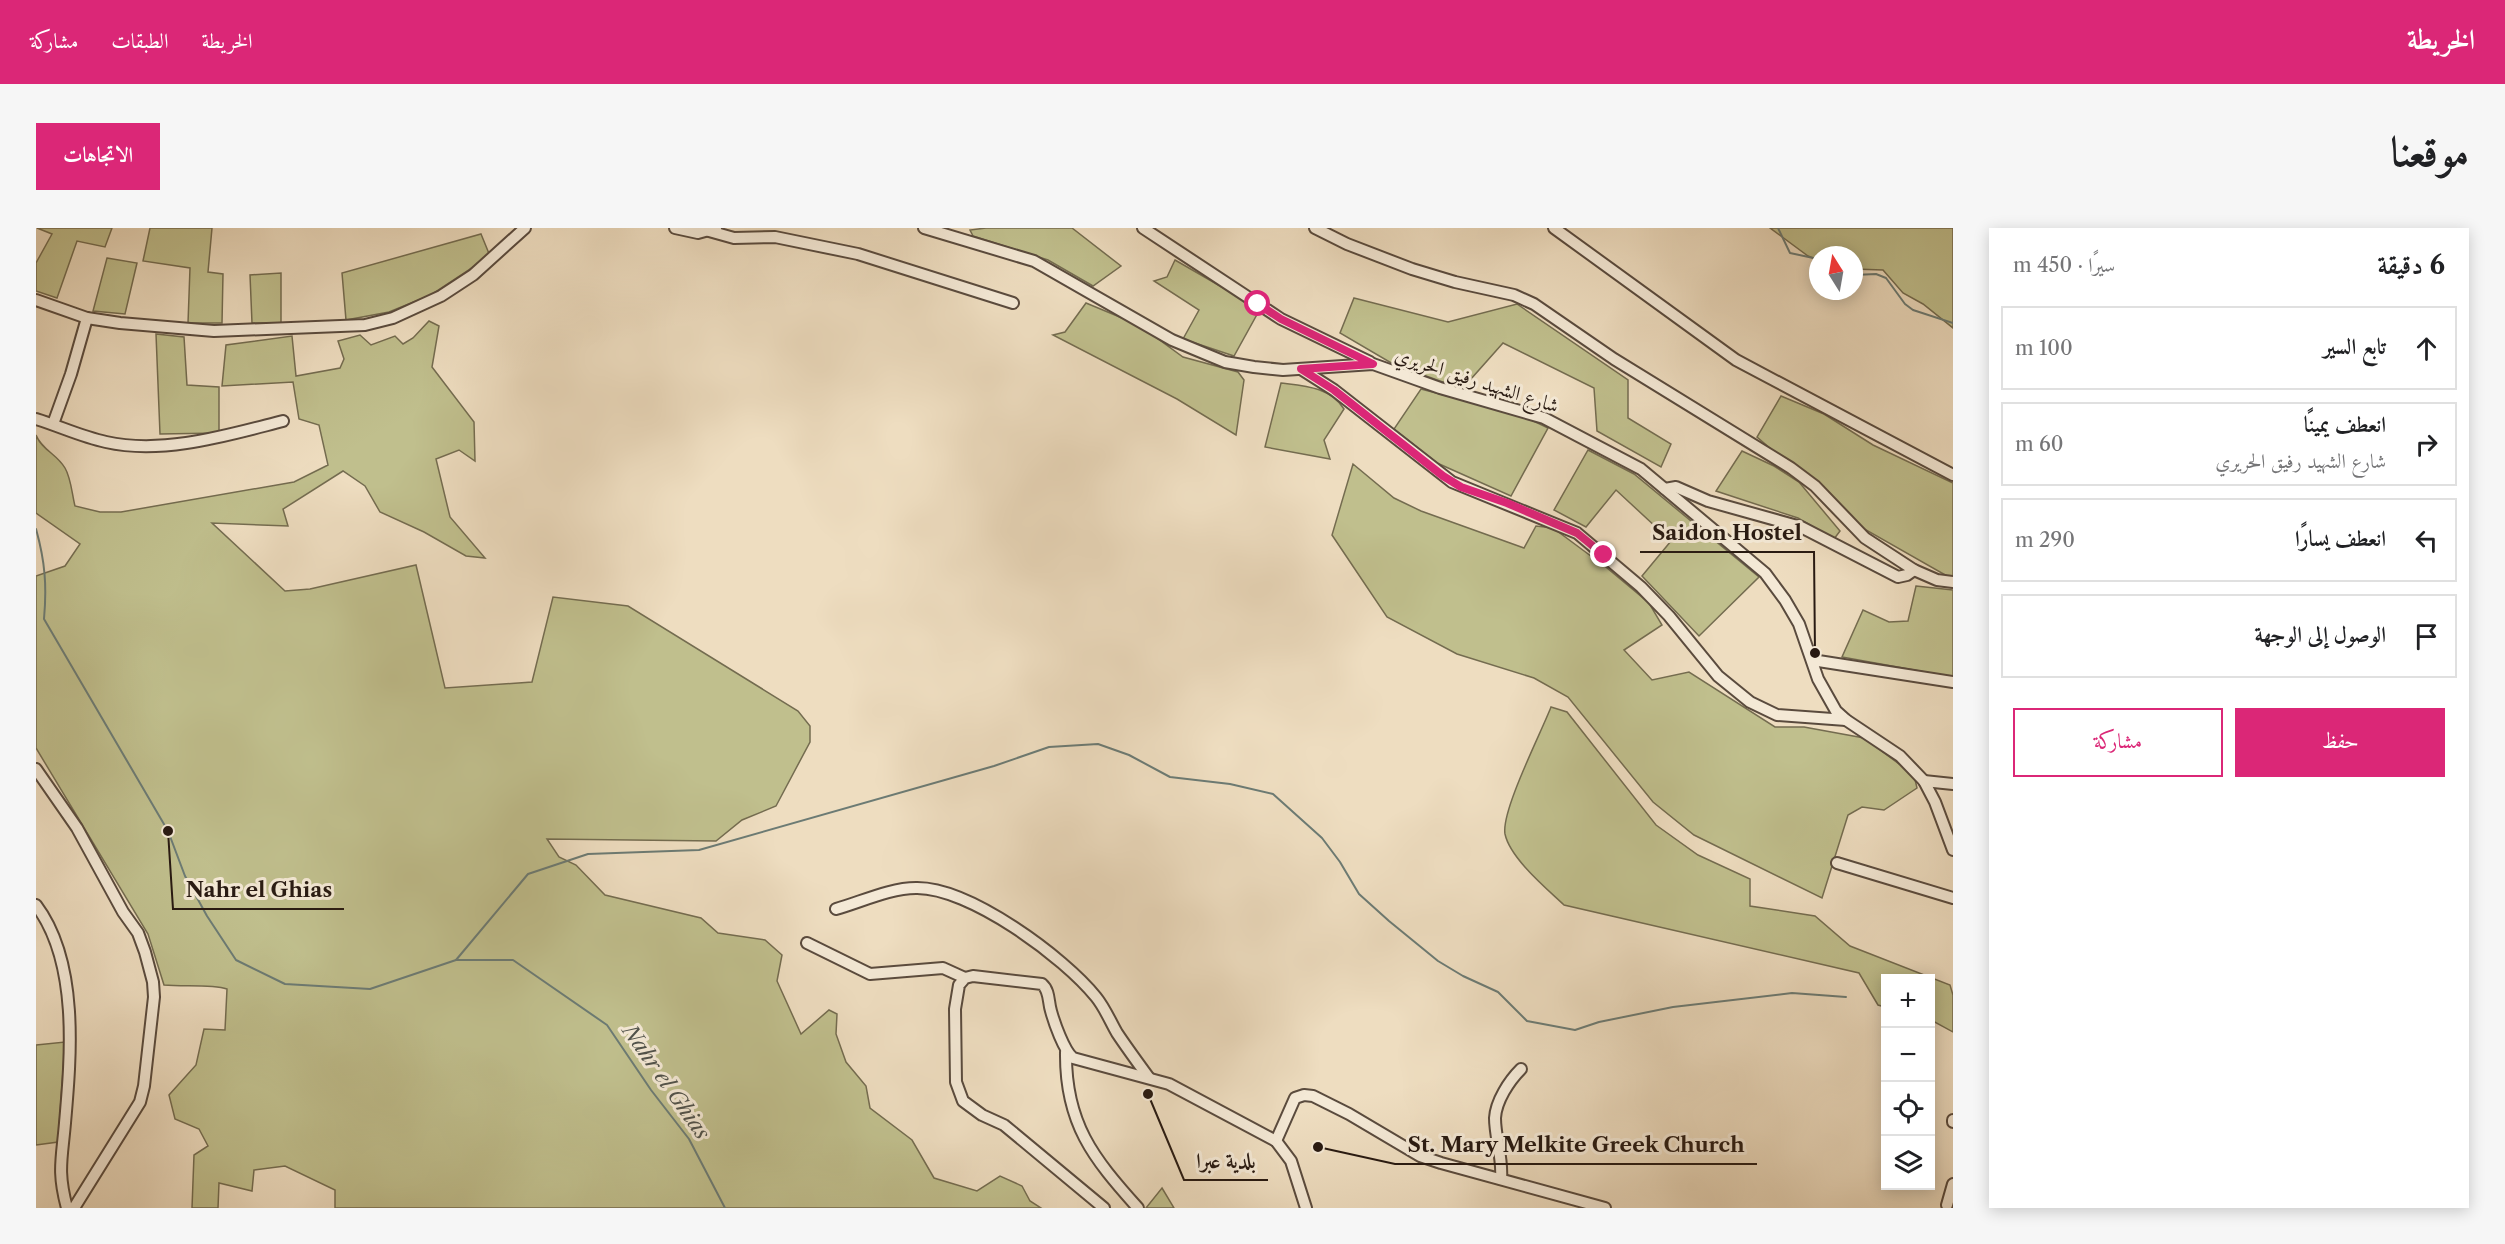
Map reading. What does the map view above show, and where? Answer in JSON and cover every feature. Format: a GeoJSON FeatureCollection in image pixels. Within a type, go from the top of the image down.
{"type":"FeatureCollection","features":[{"type":"Feature","properties":{"kind":"street"},"geometry":{"type":"LineString","coordinates":[[36,300],[87,318],[120,324],[226,332],[340,327],[380,322],[410,311],[458,285],[488,263],[525,228]]}},
{"type":"Feature","properties":{"kind":"street"},"geometry":{"type":"LineString","coordinates":[[675,228],[692,232],[713,230],[734,237],[775,237],[858,254],[1013,303]]}},
{"type":"Feature","properties":{"kind":"street","name":"شارع الشهيد رفيق الحريري"},"geometry":{"type":"LineString","coordinates":[[924,228],[1034,261],[1172,340],[1206,355],[1254,367],[1301,369],[1373,364],[1440,388],[1544,418],[1641,469],[1765,573],[1799,624],[1827,696],[1846,720],[1900,756],[1924,781],[1935,802],[1953,850]]}},
{"type":"Feature","properties":{"kind":"street"},"geometry":{"type":"LineString","coordinates":[[1143,228],[1281,319],[1373,364]]}},
{"type":"Feature","properties":{"kind":"street"},"geometry":{"type":"LineString","coordinates":[[1315,228],[1347,244],[1412,269],[1455,282],[1514,295],[1534,304],[1614,359],[1791,468],[1815,486],[1865,538],[1914,570],[1937,580],[1953,582]]}},
{"type":"Feature","properties":{"kind":"street"},"geometry":{"type":"LineString","coordinates":[[1554,228],[1736,360],[1953,475]]}},
{"type":"Feature","properties":{"kind":"street"},"geometry":{"type":"LineString","coordinates":[[52,424],[71,374],[87,318]]}},
{"type":"Feature","properties":{"kind":"street"},"geometry":{"type":"LineString","coordinates":[[1301,369],[1334,390],[1452,482],[1577,533],[1641,587],[1669,616],[1718,676],[1749,702],[1777,715],[1846,720]]}},
{"type":"Feature","properties":{"kind":"street"},"geometry":{"type":"LineString","coordinates":[[36,419],[105,442],[130,445],[197,442],[283,421]]}},
{"type":"Feature","properties":{"kind":"street"},"geometry":{"type":"LineString","coordinates":[[1665,489],[1676,487],[1708,501],[1801,527],[1898,577],[1914,570]]}},
{"type":"Feature","properties":{"kind":"street"},"geometry":{"type":"LineString","coordinates":[[1812,660],[1953,682]]}},
{"type":"Feature","properties":{"kind":"street"},"geometry":{"type":"LineString","coordinates":[[36,769],[77,828],[123,912],[138,933],[154,989],[152,1030],[140,1102],[74,1208]]}},
{"type":"Feature","properties":{"kind":"street"},"geometry":{"type":"LineString","coordinates":[[36,780],[49,788]]}},
{"type":"Feature","properties":{"kind":"street"},"geometry":{"type":"LineString","coordinates":[[1924,781],[1953,784]]}},
{"type":"Feature","properties":{"kind":"street"},"geometry":{"type":"LineString","coordinates":[[1837,863],[1953,898]]}},
{"type":"Feature","properties":{"kind":"street"},"geometry":{"type":"LineString","coordinates":[[836,909],[916,888],[950,894],[978,905],[1031,940],[1090,991],[1149,1078]]}},
{"type":"Feature","properties":{"kind":"street"},"geometry":{"type":"LineString","coordinates":[[36,905],[50,927],[68,993],[71,1043],[59,1174],[67,1208]]}},
{"type":"Feature","properties":{"kind":"street"},"geometry":{"type":"LineString","coordinates":[[807,943],[870,974],[943,968],[965,978],[994,978],[1045,987],[1051,1012],[1066,1053],[1066,1075],[1074,1118],[1080,1133],[1098,1161],[1138,1208]]}},
{"type":"Feature","properties":{"kind":"street"},"geometry":{"type":"LineString","coordinates":[[965,978],[958,988],[955,1020],[956,1082],[963,1101],[982,1115],[1004,1125],[1104,1208]]}},
{"type":"Feature","properties":{"kind":"street"},"geometry":{"type":"LineString","coordinates":[[1066,1053],[1080,1060],[1149,1078],[1177,1088],[1276,1141],[1291,1161],[1306,1208]]}},
{"type":"Feature","properties":{"kind":"street"},"geometry":{"type":"LineString","coordinates":[[1502,1179],[1496,1114],[1507,1087],[1521,1069]]}},
{"type":"Feature","properties":{"kind":"street"},"geometry":{"type":"LineString","coordinates":[[1276,1141],[1295,1098],[1304,1095],[1313,1096],[1350,1114],[1420,1156],[1605,1208]]}},
{"type":"Feature","properties":{"kind":"street"},"geometry":{"type":"LineString","coordinates":[[1947,1205],[1953,1184]]}},
{"type":"Feature","properties":{"kind":"shaded area"},"geometry":{"type":"Polygon","coordinates":[[[37,228],[112,228],[105,247],[77,241],[57,298],[36,291],[36,263],[52,234],[37,228]]]}},
{"type":"Feature","properties":{"kind":"shaded area"},"geometry":{"type":"Polygon","coordinates":[[[150,228],[212,228],[208,272],[223,274],[222,323],[188,323],[190,268],[143,261],[150,228]]]}},
{"type":"Feature","properties":{"kind":"shaded area"},"geometry":{"type":"Polygon","coordinates":[[[1072,228],[1121,266],[1093,286],[1048,260],[973,236],[970,230],[1072,228]]]}},
{"type":"Feature","properties":{"kind":"shaded area"},"geometry":{"type":"Polygon","coordinates":[[[1770,228],[1953,228],[1953,328],[1923,304],[1903,293],[1883,270],[1863,269],[1863,246],[1809,246],[1808,256],[1770,228]]]}},
{"type":"Feature","properties":{"kind":"shaded area"},"geometry":{"type":"Polygon","coordinates":[[[481,234],[490,256],[431,295],[389,312],[346,320],[342,273],[481,234]]]}},
{"type":"Feature","properties":{"kind":"shaded area"},"geometry":{"type":"Polygon","coordinates":[[[107,258],[137,263],[125,314],[93,311],[107,258]]]}},
{"type":"Feature","properties":{"kind":"shaded area"},"geometry":{"type":"Polygon","coordinates":[[[1175,260],[1260,309],[1234,356],[1183,339],[1199,310],[1154,281],[1167,277],[1175,260]]]}},
{"type":"Feature","properties":{"kind":"shaded area"},"geometry":{"type":"Polygon","coordinates":[[[281,273],[281,323],[252,323],[250,275],[281,273]]]}},
{"type":"Feature","properties":{"kind":"shaded area"},"geometry":{"type":"Polygon","coordinates":[[[1354,298],[1448,322],[1517,304],[1628,380],[1628,418],[1671,444],[1661,467],[1597,431],[1594,388],[1503,343],[1462,389],[1393,364],[1340,333],[1354,298]]]}},
{"type":"Feature","properties":{"kind":"shaded area"},"geometry":{"type":"Polygon","coordinates":[[[1086,303],[1139,325],[1183,357],[1238,372],[1244,380],[1236,435],[1177,399],[1053,335],[1065,332],[1086,303]]]}},
{"type":"Feature","properties":{"kind":"shaded area"},"geometry":{"type":"Polygon","coordinates":[[[429,321],[439,326],[432,367],[474,422],[475,461],[459,450],[436,459],[450,517],[485,558],[466,556],[424,532],[380,512],[365,486],[343,471],[283,509],[288,526],[212,523],[285,591],[310,589],[416,565],[445,688],[532,682],[553,597],[628,606],[798,711],[810,726],[810,742],[776,806],[742,820],[716,841],[547,839],[559,857],[576,865],[605,895],[701,918],[718,933],[765,940],[782,955],[777,981],[801,1034],[829,1010],[837,1014],[836,1034],[846,1062],[866,1086],[870,1108],[912,1140],[934,1178],[977,1191],[1000,1176],[1022,1186],[1030,1201],[1041,1208],[335,1208],[335,1190],[285,1166],[254,1170],[252,1191],[219,1183],[218,1208],[192,1208],[194,1155],[208,1146],[199,1129],[175,1119],[169,1095],[196,1065],[204,1029],[225,1030],[227,989],[164,985],[148,934],[36,748],[36,576],[65,566],[80,544],[36,513],[36,435],[42,445],[65,468],[75,506],[100,512],[121,512],[294,482],[328,465],[319,425],[299,419],[293,382],[222,386],[226,345],[292,336],[296,376],[340,368],[344,359],[338,341],[360,335],[371,345],[395,336],[403,344],[413,338],[429,321]]]}},
{"type":"Feature","properties":{"kind":"shaded area"},"geometry":{"type":"Polygon","coordinates":[[[156,334],[184,337],[187,385],[219,387],[219,433],[160,434],[156,334]]]}},
{"type":"Feature","properties":{"kind":"shaded area"},"geometry":{"type":"Polygon","coordinates":[[[1281,383],[1324,392],[1332,396],[1344,409],[1324,440],[1330,459],[1265,447],[1281,383]]]}},
{"type":"Feature","properties":{"kind":"shaded area"},"geometry":{"type":"Polygon","coordinates":[[[1421,389],[1523,416],[1548,428],[1511,496],[1437,463],[1394,429],[1421,389]]]}},
{"type":"Feature","properties":{"kind":"shaded area"},"geometry":{"type":"Polygon","coordinates":[[[1781,396],[1824,414],[1873,445],[1953,483],[1953,577],[1947,576],[1866,530],[1757,437],[1781,396]]]}},
{"type":"Feature","properties":{"kind":"shaded area"},"geometry":{"type":"Polygon","coordinates":[[[1588,450],[1634,474],[1759,577],[1699,636],[1642,576],[1671,541],[1616,490],[1586,527],[1554,510],[1588,450]]]}},
{"type":"Feature","properties":{"kind":"shaded area"},"geometry":{"type":"Polygon","coordinates":[[[1742,451],[1774,466],[1799,482],[1840,531],[1834,539],[1798,518],[1716,491],[1742,451]]]}},
{"type":"Feature","properties":{"kind":"shaded area"},"geometry":{"type":"Polygon","coordinates":[[[1353,464],[1394,498],[1421,511],[1524,548],[1536,526],[1553,528],[1649,603],[1662,625],[1624,650],[1652,680],[1689,672],[1775,727],[1804,727],[1864,738],[1914,775],[1917,788],[1884,810],[1862,807],[1848,815],[1822,898],[1694,835],[1653,802],[1568,697],[1534,678],[1457,654],[1387,617],[1332,535],[1353,464]]]}},
{"type":"Feature","properties":{"kind":"shaded area"},"geometry":{"type":"Polygon","coordinates":[[[1916,586],[1953,590],[1953,677],[1842,657],[1863,610],[1889,622],[1908,621],[1916,586]]]}},
{"type":"Feature","properties":{"kind":"shaded area"},"geometry":{"type":"Polygon","coordinates":[[[1551,707],[1567,712],[1656,825],[1698,855],[1750,879],[1750,906],[1815,916],[1850,946],[1922,974],[1881,974],[1881,1006],[1878,1005],[1859,973],[1564,905],[1521,863],[1505,834],[1509,808],[1551,707]]]}},
{"type":"Feature","properties":{"kind":"shaded area"},"geometry":{"type":"Polygon","coordinates":[[[1935,979],[1950,985],[1953,995],[1953,1032],[1935,1022],[1935,979]]]}},
{"type":"Feature","properties":{"kind":"shaded area"},"geometry":{"type":"Polygon","coordinates":[[[65,1042],[58,1142],[36,1145],[36,1045],[65,1042]]]}},
{"type":"Feature","properties":{"kind":"shaded area"},"geometry":{"type":"Polygon","coordinates":[[[1162,1188],[1174,1208],[1146,1208],[1162,1188]]]}},
{"type":"Feature","properties":{"kind":"waterway"},"geometry":{"type":"LineString","coordinates":[[1778,228],[1790,253],[1809,257]]}},
{"type":"Feature","properties":{"kind":"waterway"},"geometry":{"type":"LineString","coordinates":[[1863,275],[1876,274],[1886,278],[1905,304],[1913,310],[1953,323]]}},
{"type":"Feature","properties":{"kind":"waterway","name":"Nahr el Ghias"},"geometry":{"type":"LineString","coordinates":[[36,529],[44,574],[44,619],[168,831],[185,876],[207,916],[236,960],[285,984],[370,989],[456,960],[513,960],[607,1025],[651,1090],[689,1139],[725,1208]]}},
{"type":"Feature","properties":{"kind":"waterway"},"geometry":{"type":"LineString","coordinates":[[456,960],[528,874],[588,854],[699,850],[994,766],[1049,747],[1098,744],[1129,755],[1170,777],[1230,784],[1273,794],[1322,838],[1359,894],[1389,921],[1438,961],[1463,976],[1498,992],[1527,1021],[1575,1030],[1599,1022],[1673,1007],[1792,993],[1846,997]]}},
{"type":"Feature","properties":{"kind":"place","name":"Saidon Hostel"},"geometry":{"type":"Point","coordinates":[1815,653]}},
{"type":"Feature","properties":{"kind":"place","name":"Nahr el Ghias"},"geometry":{"type":"Point","coordinates":[168,831]}},
{"type":"Feature","properties":{"kind":"place","name":"بلدية عبرا"},"geometry":{"type":"Point","coordinates":[1148,1094]}},
{"type":"Feature","properties":{"kind":"place","name":"St. Mary Melkite Greek Church"},"geometry":{"type":"Point","coordinates":[1318,1147]}},
{"type":"Feature","properties":{"kind":"route"},"geometry":{"type":"LineString","coordinates":[[1258,304],[1281,319],[1373,364],[1301,369],[1334,390],[1443,476],[1461,487],[1507,503],[1577,533],[1604,555]]}}]}
